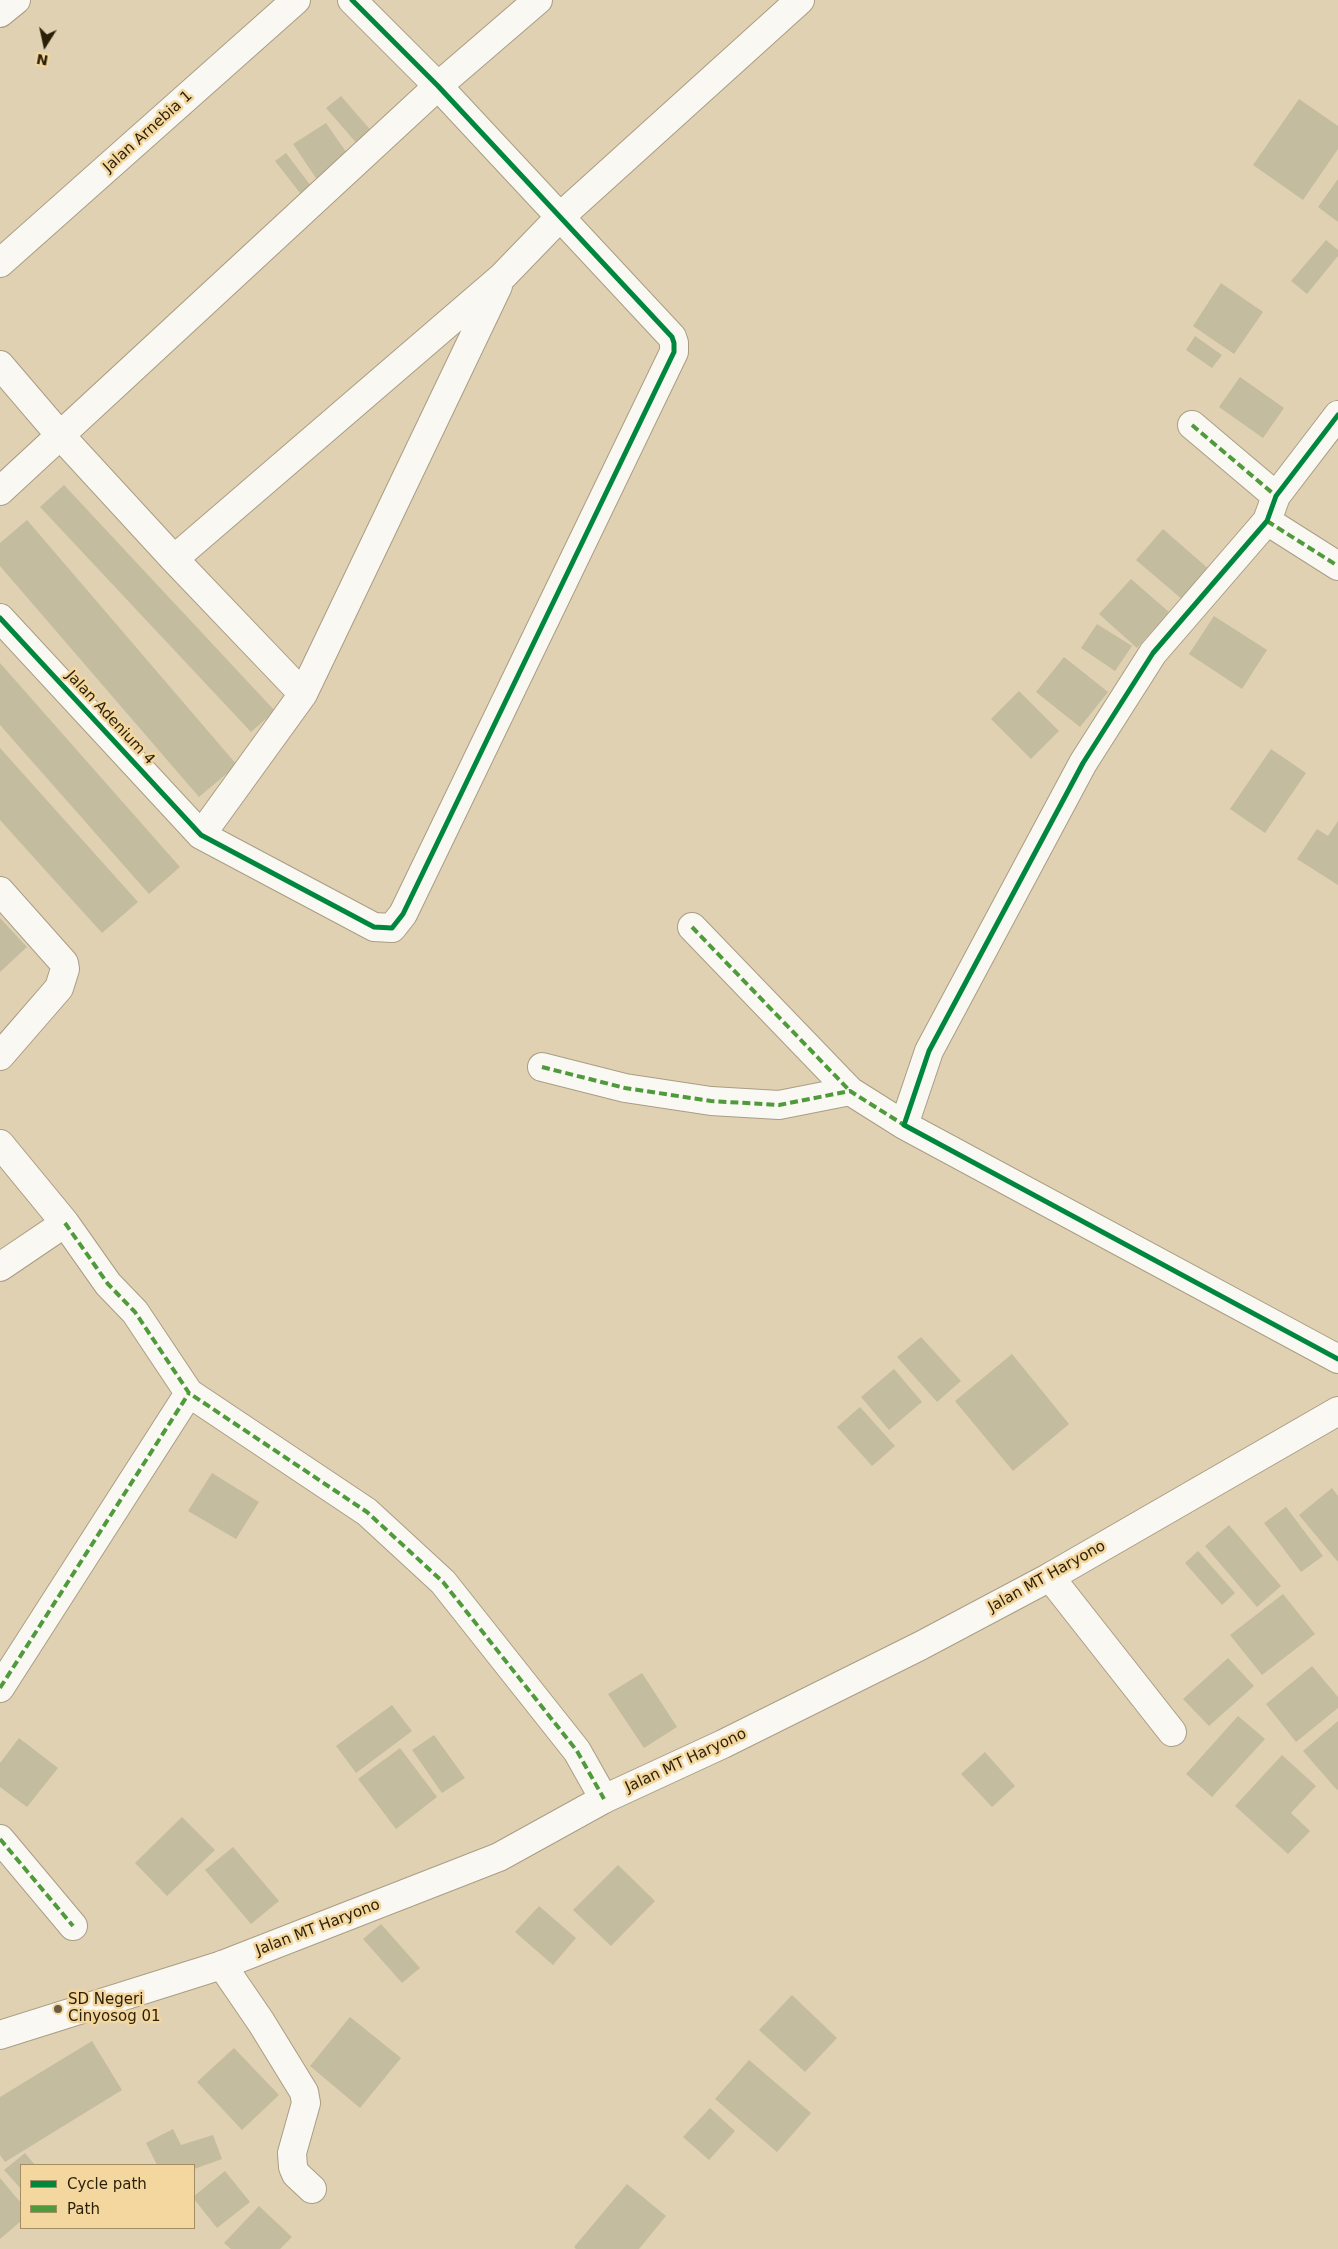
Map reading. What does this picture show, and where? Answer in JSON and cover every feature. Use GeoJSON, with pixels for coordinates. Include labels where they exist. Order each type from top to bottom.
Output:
{"type":"FeatureCollection","features":[{"type":"Feature","properties":{"kind":"street"},"geometry":{"type":"LineString","coordinates":[[0,14],[16,0]]}},
{"type":"Feature","properties":{"kind":"street","name":"Jalan Arnebia 1"},"geometry":{"type":"LineString","coordinates":[[0,263],[296,0]]}},
{"type":"Feature","properties":{"kind":"street"},"geometry":{"type":"LineString","coordinates":[[352,0],[438,86],[560,217]]}},
{"type":"Feature","properties":{"kind":"street"},"geometry":{"type":"LineString","coordinates":[[0,490],[438,86],[538,0]]}},
{"type":"Feature","properties":{"kind":"street"},"geometry":{"type":"LineString","coordinates":[[174,559],[503,276],[560,217],[800,0]]}},
{"type":"Feature","properties":{"kind":"street","name":"Jalan Adenium 4"},"geometry":{"type":"LineString","coordinates":[[0,618],[201,835],[374,927],[392,928],[403,914],[674,352],[672,337],[560,217]]}},
{"type":"Feature","properties":{"kind":"street"},"geometry":{"type":"LineString","coordinates":[[201,835],[303,694],[503,276]]}},
{"type":"Feature","properties":{"kind":"street"},"geometry":{"type":"LineString","coordinates":[[0,365],[59,434],[174,559],[303,694]]}},
{"type":"Feature","properties":{"kind":"street"},"geometry":{"type":"LineString","coordinates":[[904,1125],[929,1051],[1083,763],[1153,653],[1271,509],[1338,415]]}},
{"type":"Feature","properties":{"kind":"street"},"geometry":{"type":"LineString","coordinates":[[1192,425],[1271,509],[1338,566]]}},
{"type":"Feature","properties":{"kind":"street"},"geometry":{"type":"LineString","coordinates":[[0,891],[64,963],[65,969],[59,988],[0,1056]]}},
{"type":"Feature","properties":{"kind":"street"},"geometry":{"type":"LineString","coordinates":[[692,927],[850,1091],[904,1125],[1338,1359]]}},
{"type":"Feature","properties":{"kind":"street"},"geometry":{"type":"LineString","coordinates":[[542,1067],[625,1088],[711,1101],[779,1105],[850,1091]]}},
{"type":"Feature","properties":{"kind":"street"},"geometry":{"type":"LineString","coordinates":[[0,1144],[72,1233],[108,1284],[135,1312],[189,1393],[367,1512],[443,1582],[577,1751],[604,1798]]}},
{"type":"Feature","properties":{"kind":"street"},"geometry":{"type":"LineString","coordinates":[[0,1267],[72,1233]]}},
{"type":"Feature","properties":{"kind":"street"},"geometry":{"type":"LineString","coordinates":[[0,1688],[189,1393]]}},
{"type":"Feature","properties":{"kind":"street","name":"Jalan MT Haryono"},"geometry":{"type":"LineString","coordinates":[[0,2035],[222,1965],[499,1858],[604,1798],[732,1740],[920,1646],[1050,1577],[1338,1411]]}},
{"type":"Feature","properties":{"kind":"street"},"geometry":{"type":"LineString","coordinates":[[1050,1577],[1172,1732]]}},
{"type":"Feature","properties":{"kind":"street"},"geometry":{"type":"LineString","coordinates":[[1,1842],[73,1926]]}},
{"type":"Feature","properties":{"kind":"street"},"geometry":{"type":"LineString","coordinates":[[222,1965],[261,2022],[304,2092],[306,2104],[292,2153],[293,2166],[296,2174],[312,2189]]}},
{"type":"Feature","properties":{"kind":"building"},"geometry":{"type":"Polygon","coordinates":[[[341,96],[374,134],[359,146],[326,108],[341,96]]]}},
{"type":"Feature","properties":{"kind":"building"},"geometry":{"type":"Polygon","coordinates":[[[1299,99],[1338,126],[1338,149],[1303,200],[1253,165],[1299,99]]]}},
{"type":"Feature","properties":{"kind":"building"},"geometry":{"type":"Polygon","coordinates":[[[326,123],[353,162],[320,184],[293,144],[326,123]]]}},
{"type":"Feature","properties":{"kind":"building"},"geometry":{"type":"Polygon","coordinates":[[[286,153],[314,190],[304,198],[275,161],[286,153]]]}},
{"type":"Feature","properties":{"kind":"building"},"geometry":{"type":"Polygon","coordinates":[[[1338,179],[1338,222],[1318,207],[1338,179]]]}},
{"type":"Feature","properties":{"kind":"building"},"geometry":{"type":"Polygon","coordinates":[[[1326,240],[1338,250],[1338,256],[1307,294],[1291,281],[1326,240]]]}},
{"type":"Feature","properties":{"kind":"building"},"geometry":{"type":"Polygon","coordinates":[[[1221,283],[1263,312],[1234,354],[1193,326],[1221,283]]]}},
{"type":"Feature","properties":{"kind":"building"},"geometry":{"type":"Polygon","coordinates":[[[1195,336],[1222,355],[1212,368],[1186,350],[1195,336]]]}},
{"type":"Feature","properties":{"kind":"building"},"geometry":{"type":"Polygon","coordinates":[[[1240,377],[1284,408],[1263,438],[1219,407],[1240,377]]]}},
{"type":"Feature","properties":{"kind":"building"},"geometry":{"type":"Polygon","coordinates":[[[64,485],[275,711],[251,732],[40,507],[64,485]]]}},
{"type":"Feature","properties":{"kind":"building"},"geometry":{"type":"Polygon","coordinates":[[[27,520],[237,765],[199,797],[0,566],[0,543],[27,520]]]}},
{"type":"Feature","properties":{"kind":"building"},"geometry":{"type":"Polygon","coordinates":[[[1163,529],[1211,571],[1184,601],[1136,560],[1163,529]]]}},
{"type":"Feature","properties":{"kind":"building"},"geometry":{"type":"Polygon","coordinates":[[[1131,579],[1169,612],[1137,648],[1099,614],[1131,579]]]}},
{"type":"Feature","properties":{"kind":"building"},"geometry":{"type":"Polygon","coordinates":[[[1214,616],[1267,650],[1242,689],[1189,654],[1214,616]]]}},
{"type":"Feature","properties":{"kind":"building"},"geometry":{"type":"Polygon","coordinates":[[[1097,624],[1132,646],[1115,671],[1081,648],[1097,624]]]}},
{"type":"Feature","properties":{"kind":"building"},"geometry":{"type":"Polygon","coordinates":[[[1064,657],[1108,692],[1080,727],[1036,692],[1064,657]]]}},
{"type":"Feature","properties":{"kind":"building"},"geometry":{"type":"Polygon","coordinates":[[[0,663],[180,867],[149,894],[0,725],[0,663]]]}},
{"type":"Feature","properties":{"kind":"building"},"geometry":{"type":"Polygon","coordinates":[[[1019,691],[1059,731],[1031,759],[991,719],[1019,691]]]}},
{"type":"Feature","properties":{"kind":"building"},"geometry":{"type":"Polygon","coordinates":[[[0,748],[138,902],[102,933],[0,820],[0,748]]]}},
{"type":"Feature","properties":{"kind":"building"},"geometry":{"type":"Polygon","coordinates":[[[1271,749],[1306,773],[1265,833],[1230,809],[1271,749]]]}},
{"type":"Feature","properties":{"kind":"building"},"geometry":{"type":"Polygon","coordinates":[[[1338,821],[1338,885],[1297,859],[1317,829],[1328,836],[1338,821]]]}},
{"type":"Feature","properties":{"kind":"building"},"geometry":{"type":"Polygon","coordinates":[[[0,918],[27,947],[0,972],[0,918]]]}},
{"type":"Feature","properties":{"kind":"building"},"geometry":{"type":"Polygon","coordinates":[[[921,1337],[961,1381],[937,1402],[897,1357],[921,1337]]]}},
{"type":"Feature","properties":{"kind":"building"},"geometry":{"type":"Polygon","coordinates":[[[1012,1354],[1069,1424],[1013,1471],[955,1401],[1012,1354]]]}},
{"type":"Feature","properties":{"kind":"building"},"geometry":{"type":"Polygon","coordinates":[[[894,1369],[922,1402],[889,1430],[861,1397],[894,1369]]]}},
{"type":"Feature","properties":{"kind":"building"},"geometry":{"type":"Polygon","coordinates":[[[860,1407],[895,1446],[872,1466],[837,1427],[860,1407]]]}},
{"type":"Feature","properties":{"kind":"building"},"geometry":{"type":"Polygon","coordinates":[[[212,1473],[259,1502],[236,1539],[188,1511],[212,1473]]]}},
{"type":"Feature","properties":{"kind":"building"},"geometry":{"type":"Polygon","coordinates":[[[1332,1488],[1338,1496],[1338,1562],[1299,1515],[1332,1488]]]}},
{"type":"Feature","properties":{"kind":"building"},"geometry":{"type":"Polygon","coordinates":[[[1286,1507],[1323,1556],[1301,1572],[1264,1523],[1286,1507]]]}},
{"type":"Feature","properties":{"kind":"building"},"geometry":{"type":"Polygon","coordinates":[[[1229,1525],[1281,1586],[1257,1607],[1205,1546],[1229,1525]]]}},
{"type":"Feature","properties":{"kind":"building"},"geometry":{"type":"Polygon","coordinates":[[[1198,1551],[1235,1593],[1222,1605],[1185,1563],[1198,1551]]]}},
{"type":"Feature","properties":{"kind":"building"},"geometry":{"type":"Polygon","coordinates":[[[1283,1594],[1315,1634],[1262,1675],[1230,1635],[1283,1594]]]}},
{"type":"Feature","properties":{"kind":"building"},"geometry":{"type":"Polygon","coordinates":[[[1228,1658],[1254,1686],[1209,1726],[1183,1699],[1228,1658]]]}},
{"type":"Feature","properties":{"kind":"building"},"geometry":{"type":"Polygon","coordinates":[[[1312,1666],[1338,1697],[1338,1708],[1296,1742],[1266,1704],[1312,1666]]]}},
{"type":"Feature","properties":{"kind":"building"},"geometry":{"type":"Polygon","coordinates":[[[642,1673],[677,1727],[644,1748],[608,1694],[642,1673]]]}},
{"type":"Feature","properties":{"kind":"building"},"geometry":{"type":"Polygon","coordinates":[[[392,1705],[412,1731],[356,1773],[336,1746],[392,1705]]]}},
{"type":"Feature","properties":{"kind":"building"},"geometry":{"type":"Polygon","coordinates":[[[1238,1716],[1265,1739],[1212,1797],[1186,1774],[1238,1716]]]}},
{"type":"Feature","properties":{"kind":"building"},"geometry":{"type":"Polygon","coordinates":[[[1338,1721],[1338,1789],[1337,1790],[1303,1751],[1338,1721]]]}},
{"type":"Feature","properties":{"kind":"building"},"geometry":{"type":"Polygon","coordinates":[[[434,1735],[465,1778],[442,1793],[412,1750],[434,1735]]]}},
{"type":"Feature","properties":{"kind":"building"},"geometry":{"type":"Polygon","coordinates":[[[19,1738],[58,1768],[27,1807],[0,1787],[0,1763],[19,1738]]]}},
{"type":"Feature","properties":{"kind":"building"},"geometry":{"type":"Polygon","coordinates":[[[400,1748],[437,1797],[396,1829],[358,1779],[400,1748]]]}},
{"type":"Feature","properties":{"kind":"building"},"geometry":{"type":"Polygon","coordinates":[[[985,1752],[1015,1786],[992,1807],[961,1774],[985,1752]]]}},
{"type":"Feature","properties":{"kind":"building"},"geometry":{"type":"Polygon","coordinates":[[[1282,1755],[1316,1786],[1291,1813],[1310,1831],[1288,1854],[1235,1806],[1282,1755]]]}},
{"type":"Feature","properties":{"kind":"building"},"geometry":{"type":"Polygon","coordinates":[[[182,1817],[215,1850],[167,1896],[135,1863],[182,1817]]]}},
{"type":"Feature","properties":{"kind":"building"},"geometry":{"type":"Polygon","coordinates":[[[233,1847],[279,1901],[251,1924],[205,1870],[233,1847]]]}},
{"type":"Feature","properties":{"kind":"building"},"geometry":{"type":"Polygon","coordinates":[[[618,1865],[655,1901],[611,1946],[573,1910],[618,1865]]]}},
{"type":"Feature","properties":{"kind":"building"},"geometry":{"type":"Polygon","coordinates":[[[539,1906],[576,1938],[553,1965],[515,1932],[539,1906]]]}},
{"type":"Feature","properties":{"kind":"building"},"geometry":{"type":"Polygon","coordinates":[[[381,1924],[420,1968],[402,1983],[363,1939],[381,1924]]]}},
{"type":"Feature","properties":{"kind":"building"},"geometry":{"type":"Polygon","coordinates":[[[792,1995],[837,2038],[805,2072],[759,2030],[792,1995]]]}},
{"type":"Feature","properties":{"kind":"building"},"geometry":{"type":"Polygon","coordinates":[[[350,2017],[401,2058],[360,2108],[310,2066],[350,2017]]]}},
{"type":"Feature","properties":{"kind":"building"},"geometry":{"type":"Polygon","coordinates":[[[92,2041],[122,2090],[5,2162],[0,2155],[0,2097],[92,2041]]]}},
{"type":"Feature","properties":{"kind":"building"},"geometry":{"type":"Polygon","coordinates":[[[234,2048],[279,2095],[242,2130],[197,2082],[234,2048]]]}},
{"type":"Feature","properties":{"kind":"building"},"geometry":{"type":"Polygon","coordinates":[[[749,2060],[811,2113],[777,2152],[715,2099],[749,2060]]]}},
{"type":"Feature","properties":{"kind":"building"},"geometry":{"type":"Polygon","coordinates":[[[710,2108],[735,2131],[709,2160],[683,2137],[710,2108]]]}},
{"type":"Feature","properties":{"kind":"building"},"geometry":{"type":"Polygon","coordinates":[[[173,2129],[181,2145],[213,2135],[222,2159],[195,2169],[195,2164],[156,2164],[146,2143],[173,2129]]]}},
{"type":"Feature","properties":{"kind":"building"},"geometry":{"type":"Polygon","coordinates":[[[25,2153],[34,2164],[20,2164],[20,2188],[4,2170],[25,2153]]]}},
{"type":"Feature","properties":{"kind":"building"},"geometry":{"type":"Polygon","coordinates":[[[225,2171],[250,2202],[217,2228],[195,2200],[195,2195],[225,2171]]]}},
{"type":"Feature","properties":{"kind":"building"},"geometry":{"type":"Polygon","coordinates":[[[0,2178],[20,2202],[20,2222],[0,2239],[0,2178]]]}},
{"type":"Feature","properties":{"kind":"building"},"geometry":{"type":"Polygon","coordinates":[[[627,2184],[666,2216],[639,2249],[576,2249],[574,2247],[627,2184]]]}},
{"type":"Feature","properties":{"kind":"building"},"geometry":{"type":"Polygon","coordinates":[[[259,2206],[292,2237],[280,2249],[231,2249],[224,2243],[259,2206]]]}},
{"type":"Feature","properties":{"kind":"marked path"},"geometry":{"type":"LineString","coordinates":[[1192,425],[1276,496]]}},
{"type":"Feature","properties":{"kind":"marked path"},"geometry":{"type":"LineString","coordinates":[[1267,521],[1338,566]]}},
{"type":"Feature","properties":{"kind":"marked path"},"geometry":{"type":"LineString","coordinates":[[692,927],[850,1091]]}},
{"type":"Feature","properties":{"kind":"marked path"},"geometry":{"type":"LineString","coordinates":[[542,1067],[625,1088],[711,1101],[779,1105],[850,1091],[904,1125]]}},
{"type":"Feature","properties":{"kind":"marked path"},"geometry":{"type":"LineString","coordinates":[[65,1223],[108,1284],[135,1312],[189,1393],[367,1512],[443,1582],[577,1751],[604,1799]]}},
{"type":"Feature","properties":{"kind":"marked path"},"geometry":{"type":"LineString","coordinates":[[0,1688],[189,1393]]}},
{"type":"Feature","properties":{"kind":"marked path"},"geometry":{"type":"LineString","coordinates":[[0,1839],[73,1926]]}},
{"type":"Feature","properties":{"kind":"cycle path"},"geometry":{"type":"LineString","coordinates":[[0,618],[201,835],[374,927],[392,928],[403,914],[674,352],[674,343],[672,337],[438,86],[352,0]]}},
{"type":"Feature","properties":{"kind":"cycle path"},"geometry":{"type":"LineString","coordinates":[[1338,415],[1276,496],[1267,521],[1153,653],[1083,763],[929,1051],[904,1125],[1338,1359]]}},
{"type":"Feature","properties":{"kind":"place","name":"SD Negeri Cinyosog 01"},"geometry":{"type":"Point","coordinates":[58,2009]}}]}
